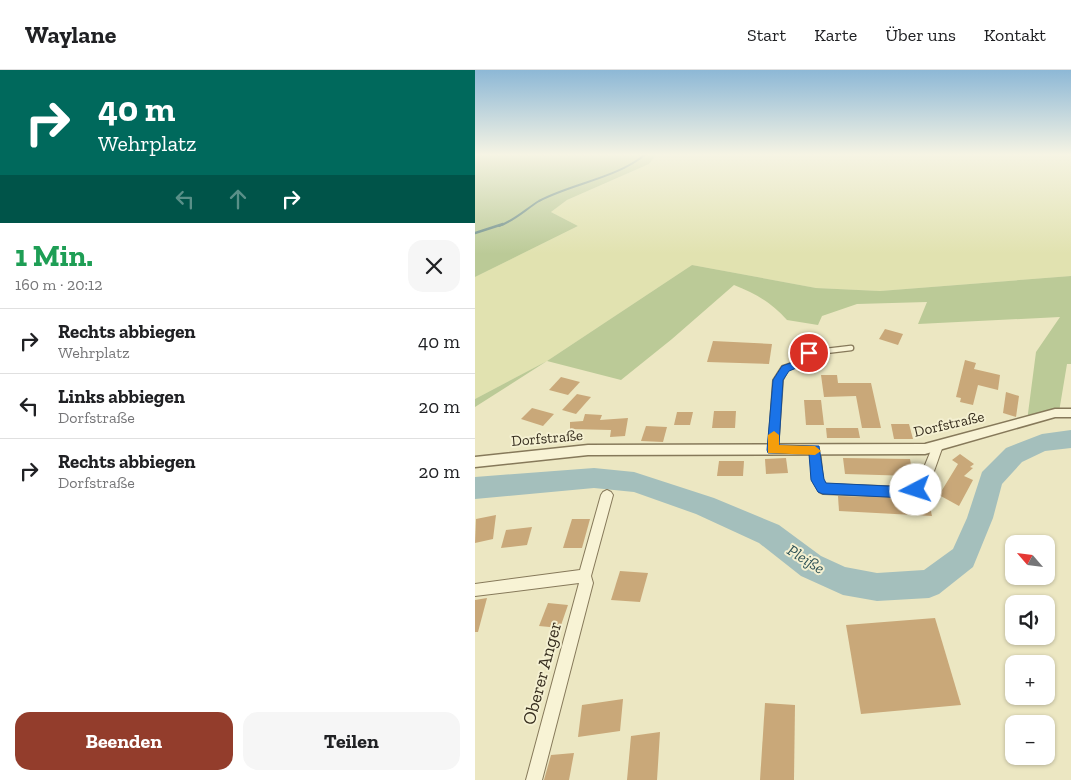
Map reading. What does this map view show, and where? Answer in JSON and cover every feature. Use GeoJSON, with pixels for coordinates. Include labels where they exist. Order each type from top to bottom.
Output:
{"type":"FeatureCollection","features":[{"type":"Feature","properties":{"kind":"street"},"geometry":{"type":"LineString","coordinates":[[773,450],[778,380],[785,368],[800,363],[809,353]]}},
{"type":"Feature","properties":{"kind":"street","name":"Dorfstraße"},"geometry":{"type":"LineString","coordinates":[[475,462],[588,450],[905,450],[939,446],[1055,413],[1071,413]]}},
{"type":"Feature","properties":{"kind":"street"},"geometry":{"type":"LineString","coordinates":[[815,449],[817,480],[823,488],[908,492],[916,490],[921,485],[939,446]]}},
{"type":"Feature","properties":{"kind":"street","name":"Oberer Anger"},"geometry":{"type":"LineString","coordinates":[[534,780],[587,583],[585,576],[607,495]]}},
{"type":"Feature","properties":{"kind":"street"},"geometry":{"type":"LineString","coordinates":[[475,590],[585,576]]}},
{"type":"Feature","properties":{"kind":"lane"},"geometry":{"type":"LineString","coordinates":[[800,340],[809,353],[851,348]]}},
{"type":"Feature","properties":{"kind":"green space"},"geometry":{"type":"Polygon","coordinates":[[[475,187],[596,187],[567,200],[551,212],[578,226],[475,277],[475,187]]]}},
{"type":"Feature","properties":{"kind":"green space"},"geometry":{"type":"Polygon","coordinates":[[[596,187],[1071,187],[1071,276],[880,291],[816,288],[692,265],[547,361],[475,399],[475,277],[578,226],[551,212],[567,200],[596,187]]]}},
{"type":"Feature","properties":{"kind":"green space"},"geometry":{"type":"Polygon","coordinates":[[[692,265],[816,288],[880,291],[1071,276],[1071,364],[1067,364],[1059,412],[1027,421],[1036,352],[1060,317],[918,324],[927,302],[857,304],[822,316],[818,325],[787,320],[763,299],[734,285],[621,380],[547,361],[692,265]]]}},
{"type":"Feature","properties":{"kind":"green space"},"geometry":{"type":"Polygon","coordinates":[[[547,361],[475,407],[475,399],[547,361]]]}},
{"type":"Feature","properties":{"kind":"building"},"geometry":{"type":"Polygon","coordinates":[[[885,329],[903,334],[898,345],[879,339],[885,329]]]}},
{"type":"Feature","properties":{"kind":"building"},"geometry":{"type":"Polygon","coordinates":[[[713,341],[772,344],[769,364],[707,362],[713,341]]]}},
{"type":"Feature","properties":{"kind":"building"},"geometry":{"type":"Polygon","coordinates":[[[965,360],[976,363],[974,369],[1000,375],[998,390],[978,385],[973,405],[960,402],[961,398],[956,397],[965,360]]]}},
{"type":"Feature","properties":{"kind":"building"},"geometry":{"type":"Polygon","coordinates":[[[821,375],[837,375],[838,383],[871,383],[881,428],[862,428],[856,396],[824,397],[821,375]]]}},
{"type":"Feature","properties":{"kind":"building"},"geometry":{"type":"Polygon","coordinates":[[[561,377],[580,382],[568,395],[549,390],[561,377]]]}},
{"type":"Feature","properties":{"kind":"building"},"geometry":{"type":"Polygon","coordinates":[[[1006,392],[1019,396],[1016,417],[1003,413],[1006,392]]]}},
{"type":"Feature","properties":{"kind":"building"},"geometry":{"type":"Polygon","coordinates":[[[577,394],[591,397],[576,414],[562,410],[577,394]]]}},
{"type":"Feature","properties":{"kind":"building"},"geometry":{"type":"Polygon","coordinates":[[[804,400],[821,400],[824,425],[806,425],[804,400]]]}},
{"type":"Feature","properties":{"kind":"building"},"geometry":{"type":"Polygon","coordinates":[[[532,408],[554,414],[543,426],[521,419],[532,408]]]}},
{"type":"Feature","properties":{"kind":"building"},"geometry":{"type":"Polygon","coordinates":[[[714,411],[736,411],[735,428],[712,428],[714,411]]]}},
{"type":"Feature","properties":{"kind":"building"},"geometry":{"type":"Polygon","coordinates":[[[677,412],[693,412],[690,425],[674,425],[677,412]]]}},
{"type":"Feature","properties":{"kind":"building"},"geometry":{"type":"Polygon","coordinates":[[[585,414],[602,415],[600,420],[628,418],[625,436],[610,437],[611,430],[570,429],[570,422],[583,421],[585,414]]]}},
{"type":"Feature","properties":{"kind":"building"},"geometry":{"type":"Polygon","coordinates":[[[891,424],[909,424],[913,439],[894,439],[891,424]]]}},
{"type":"Feature","properties":{"kind":"building"},"geometry":{"type":"Polygon","coordinates":[[[646,426],[667,427],[663,442],[641,441],[646,426]]]}},
{"type":"Feature","properties":{"kind":"building"},"geometry":{"type":"Polygon","coordinates":[[[826,428],[858,428],[860,438],[827,438],[826,428]]]}},
{"type":"Feature","properties":{"kind":"building"},"geometry":{"type":"Polygon","coordinates":[[[960,454],[974,464],[970,467],[973,468],[964,476],[973,480],[959,506],[939,495],[958,464],[952,460],[960,454]]]}},
{"type":"Feature","properties":{"kind":"building"},"geometry":{"type":"Polygon","coordinates":[[[786,458],[788,473],[766,474],[765,459],[786,458]]]}},
{"type":"Feature","properties":{"kind":"building"},"geometry":{"type":"Polygon","coordinates":[[[843,458],[910,459],[913,476],[845,474],[843,458]]]}},
{"type":"Feature","properties":{"kind":"building"},"geometry":{"type":"Polygon","coordinates":[[[719,461],[744,461],[743,476],[717,476],[719,461]]]}},
{"type":"Feature","properties":{"kind":"building"},"geometry":{"type":"Polygon","coordinates":[[[838,496],[928,498],[932,516],[839,511],[838,496]]]}},
{"type":"Feature","properties":{"kind":"building"},"geometry":{"type":"Polygon","coordinates":[[[496,515],[493,539],[475,543],[476,519],[496,515]]]}},
{"type":"Feature","properties":{"kind":"building"},"geometry":{"type":"Polygon","coordinates":[[[572,519],[590,519],[582,548],[563,548],[572,519]]]}},
{"type":"Feature","properties":{"kind":"building"},"geometry":{"type":"Polygon","coordinates":[[[532,527],[527,545],[501,548],[506,530],[532,527]]]}},
{"type":"Feature","properties":{"kind":"building"},"geometry":{"type":"Polygon","coordinates":[[[620,571],[648,573],[640,602],[611,600],[620,571]]]}},
{"type":"Feature","properties":{"kind":"building"},"geometry":{"type":"Polygon","coordinates":[[[487,598],[478,632],[475,632],[475,600],[487,598]]]}},
{"type":"Feature","properties":{"kind":"building"},"geometry":{"type":"Polygon","coordinates":[[[548,603],[568,605],[560,628],[539,626],[548,603]]]}},
{"type":"Feature","properties":{"kind":"building"},"geometry":{"type":"Polygon","coordinates":[[[935,618],[961,705],[861,714],[846,625],[935,618]]]}},
{"type":"Feature","properties":{"kind":"building"},"geometry":{"type":"Polygon","coordinates":[[[623,699],[620,731],[578,737],[582,705],[623,699]]]}},
{"type":"Feature","properties":{"kind":"building"},"geometry":{"type":"Polygon","coordinates":[[[765,703],[795,705],[794,780],[760,780],[765,703]]]}},
{"type":"Feature","properties":{"kind":"building"},"geometry":{"type":"Polygon","coordinates":[[[660,732],[657,780],[627,780],[631,736],[660,732]]]}},
{"type":"Feature","properties":{"kind":"building"},"geometry":{"type":"Polygon","coordinates":[[[574,753],[569,780],[544,780],[551,755],[574,753]]]}},
{"type":"Feature","properties":{"kind":"waterway"},"geometry":{"type":"LineString","coordinates":[[499,226],[515,218],[539,201],[574,187]]}},
{"type":"Feature","properties":{"kind":"waterway"},"geometry":{"type":"LineString","coordinates":[[475,233],[503,224]]}},
{"type":"Feature","properties":{"kind":"waterway","name":"Pleiße"},"geometry":{"type":"LineString","coordinates":[[475,488],[594,478],[634,482],[705,506],[769,534],[811,566],[843,581],[877,587],[929,584],[963,558],[980,518],[991,479],[1014,455],[1042,443],[1071,439]]}},
{"type":"Feature","properties":{"kind":"slow traffic"},"geometry":{"type":"LineString","coordinates":[[774,435],[773,450],[815,449],[815,451]]}},
{"type":"Feature","properties":{"kind":"route"},"geometry":{"type":"LineString","coordinates":[[809,353],[800,363],[785,368],[778,380],[773,450],[815,449],[817,480],[823,488],[833,490],[908,492],[916,490]]}}]}
